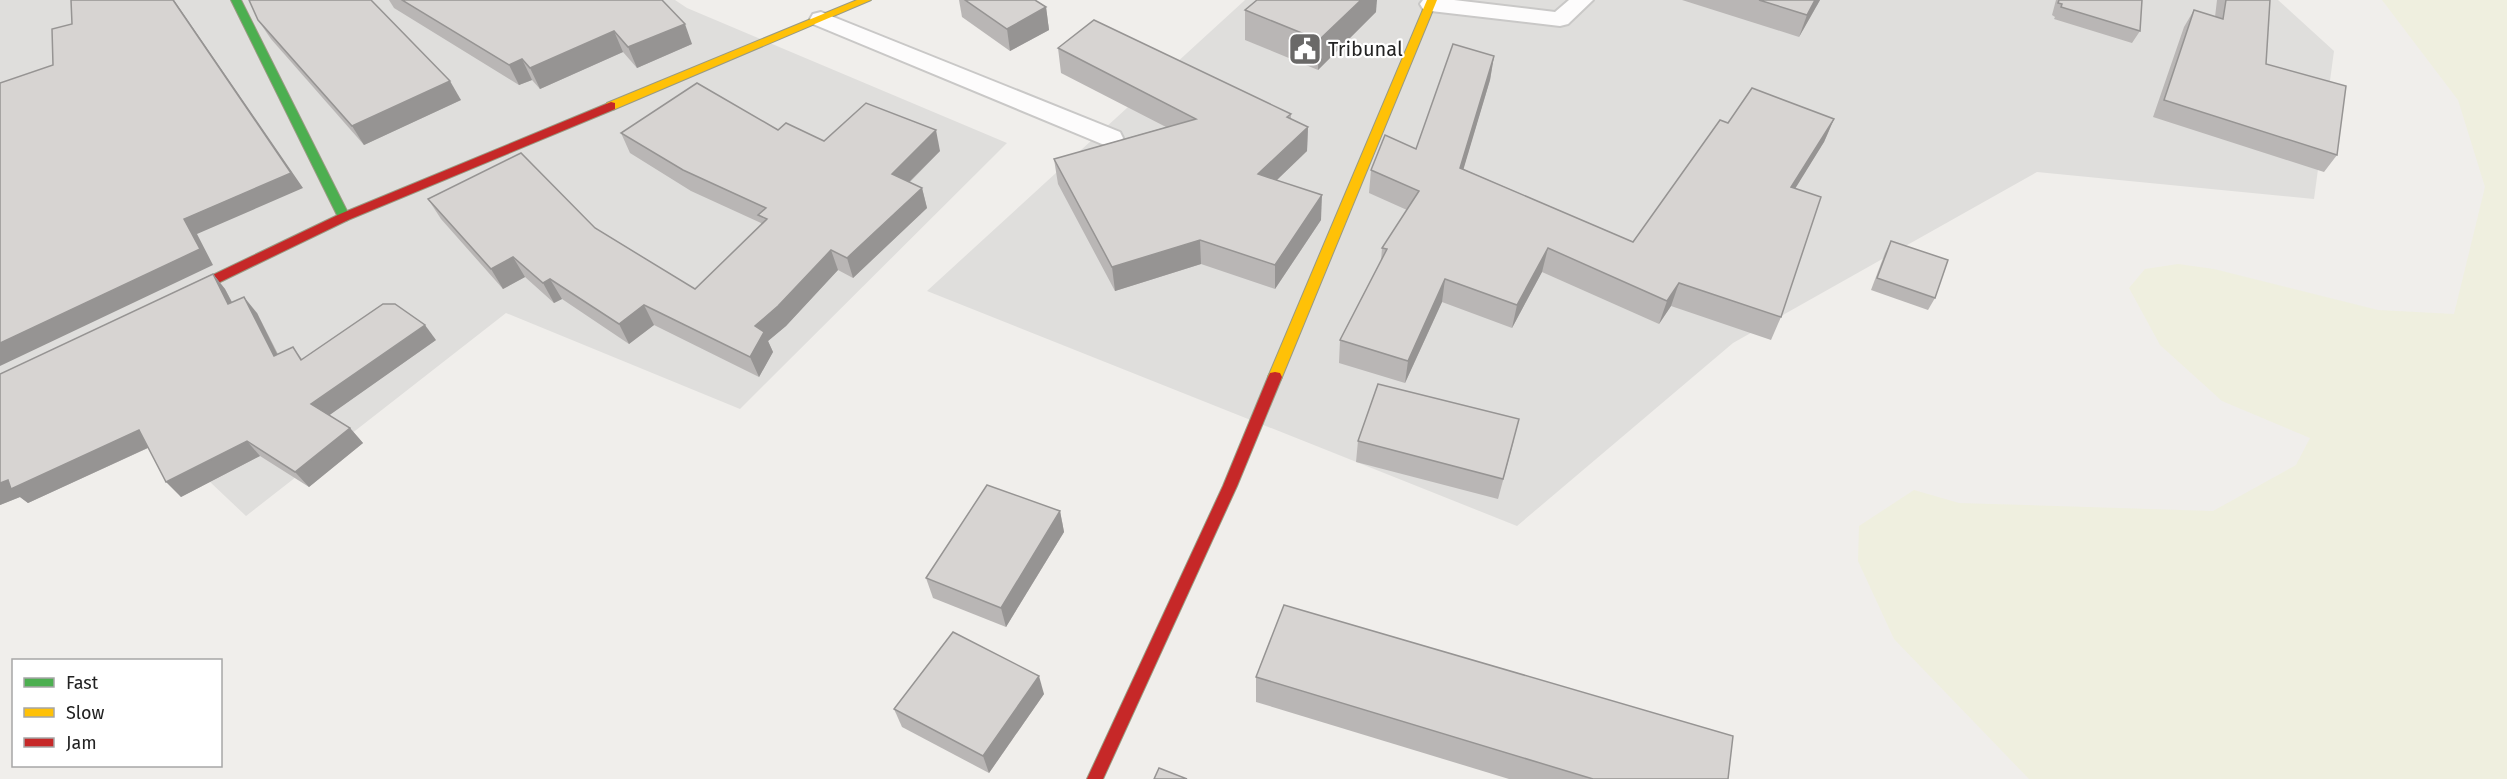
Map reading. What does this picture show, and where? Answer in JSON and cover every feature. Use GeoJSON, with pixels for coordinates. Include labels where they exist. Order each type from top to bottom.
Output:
{"type":"FeatureCollection","features":[{"type":"Feature","properties":{"kind":"street"},"geometry":{"type":"LineString","coordinates":[[236,0],[344,217]]}},
{"type":"Feature","properties":{"kind":"street"},"geometry":{"type":"LineString","coordinates":[[161,305],[344,217],[866,0]]}},
{"type":"Feature","properties":{"kind":"street"},"geometry":{"type":"LineString","coordinates":[[1095,779],[1230,486],[1432,2]]}},
{"type":"Feature","properties":{"kind":"lane"},"geometry":{"type":"LineString","coordinates":[[1432,2],[1560,19],[1582,0]]}},
{"type":"Feature","properties":{"kind":"lane"},"geometry":{"type":"LineString","coordinates":[[820,19],[1111,138]]}},
{"type":"Feature","properties":{"kind":"shaded area"},"geometry":{"type":"Polygon","coordinates":[[[0,0],[675,0],[687,8],[1007,143],[740,409],[506,313],[246,516],[97,375],[0,426],[0,0]]]}},
{"type":"Feature","properties":{"kind":"shaded area"},"geometry":{"type":"Polygon","coordinates":[[[1245,0],[2278,0],[2334,51],[2314,199],[2037,172],[1733,343],[1517,526],[927,291],[1245,0]]]}},
{"type":"Feature","properties":{"kind":"green space"},"geometry":{"type":"Polygon","coordinates":[[[2382,0],[2507,0],[2507,779],[2029,779],[1894,639],[1858,561],[1859,526],[1914,490],[1959,503],[2213,511],[2296,465],[2310,438],[2222,401],[2160,345],[2129,288],[2145,269],[2178,264],[2214,269],[2378,310],[2454,314],[2485,187],[2458,100],[2382,0]]]}},
{"type":"Feature","properties":{"kind":"building"},"geometry":{"type":"Polygon","coordinates":[[[71,0],[173,0],[291,173],[184,219],[200,249],[0,343],[0,83],[53,65],[52,29],[72,24],[71,0]]]}},
{"type":"Feature","properties":{"kind":"building"},"geometry":{"type":"Polygon","coordinates":[[[249,0],[371,0],[450,81],[352,126],[258,20],[249,0]]]}},
{"type":"Feature","properties":{"kind":"building"},"geometry":{"type":"Polygon","coordinates":[[[402,0],[662,0],[685,24],[628,47],[614,31],[530,68],[522,59],[509,65],[402,0]]]}},
{"type":"Feature","properties":{"kind":"building"},"geometry":{"type":"Polygon","coordinates":[[[965,0],[1035,0],[1046,7],[1007,29],[965,0]]]}},
{"type":"Feature","properties":{"kind":"building"},"geometry":{"type":"Polygon","coordinates":[[[1257,0],[1361,0],[1319,40],[1245,10],[1257,0]]]}},
{"type":"Feature","properties":{"kind":"building"},"geometry":{"type":"Polygon","coordinates":[[[1759,0],[1815,0],[1807,15],[1759,0]]]}},
{"type":"Feature","properties":{"kind":"building"},"geometry":{"type":"Polygon","coordinates":[[[2059,0],[2142,0],[2140,31],[2061,7],[2059,0]]]}},
{"type":"Feature","properties":{"kind":"building"},"geometry":{"type":"Polygon","coordinates":[[[2226,0],[2270,0],[2266,64],[2346,86],[2337,155],[2164,100],[2194,10],[2223,19],[2226,0]]]}},
{"type":"Feature","properties":{"kind":"building"},"geometry":{"type":"Polygon","coordinates":[[[1094,20],[1291,114],[1287,117],[1308,127],[1258,174],[1322,195],[1275,265],[1200,240],[1112,267],[1054,159],[1196,119],[1058,48],[1094,20]]]}},
{"type":"Feature","properties":{"kind":"building"},"geometry":{"type":"Polygon","coordinates":[[[1453,44],[1494,56],[1460,168],[1633,242],[1720,120],[1728,123],[1752,88],[1834,119],[1791,187],[1821,197],[1781,317],[1679,283],[1667,301],[1548,248],[1517,305],[1445,279],[1408,361],[1340,340],[1387,249],[1382,248],[1419,191],[1371,170],[1385,135],[1416,149],[1453,44]]]}},
{"type":"Feature","properties":{"kind":"building"},"geometry":{"type":"Polygon","coordinates":[[[697,83],[778,130],[786,123],[824,141],[866,103],[936,130],[892,174],[922,188],[847,258],[831,250],[778,306],[755,326],[764,332],[750,357],[644,305],[619,324],[550,279],[543,283],[513,257],[491,269],[428,199],[521,153],[595,228],[695,289],[767,219],[758,215],[766,208],[683,170],[621,133],[697,83]]]}},
{"type":"Feature","properties":{"kind":"building"},"geometry":{"type":"Polygon","coordinates":[[[1891,241],[1948,260],[1935,298],[1877,278],[1891,241]]]}},
{"type":"Feature","properties":{"kind":"building"},"geometry":{"type":"Polygon","coordinates":[[[213,274],[228,304],[244,297],[274,356],[293,347],[301,360],[383,304],[395,304],[425,325],[311,404],[350,428],[295,472],[247,441],[166,482],[139,430],[11,489],[8,480],[0,483],[0,374],[213,274]]]}},
{"type":"Feature","properties":{"kind":"building"},"geometry":{"type":"Polygon","coordinates":[[[1378,384],[1519,419],[1503,479],[1358,441],[1378,384]]]}},
{"type":"Feature","properties":{"kind":"building"},"geometry":{"type":"Polygon","coordinates":[[[987,485],[1060,511],[1001,608],[926,578],[987,485]]]}},
{"type":"Feature","properties":{"kind":"building"},"geometry":{"type":"Polygon","coordinates":[[[1284,605],[1733,736],[1728,779],[1593,779],[1256,677],[1284,605]]]}},
{"type":"Feature","properties":{"kind":"building"},"geometry":{"type":"Polygon","coordinates":[[[953,632],[1039,676],[983,756],[894,709],[953,632]]]}},
{"type":"Feature","properties":{"kind":"building"},"geometry":{"type":"Polygon","coordinates":[[[1159,768],[1187,779],[1154,779],[1159,768]]]}},
{"type":"Feature","properties":{"kind":"traffic: fast"},"geometry":{"type":"LineString","coordinates":[[236,0],[344,217]]}},
{"type":"Feature","properties":{"kind":"traffic: slow"},"geometry":{"type":"LineString","coordinates":[[611,106],[866,0]]}},
{"type":"Feature","properties":{"kind":"traffic: slow"},"geometry":{"type":"LineString","coordinates":[[1275,377],[1432,0]]}},
{"type":"Feature","properties":{"kind":"traffic: jam"},"geometry":{"type":"LineString","coordinates":[[176,298],[344,217],[611,106]]}},
{"type":"Feature","properties":{"kind":"traffic: jam"},"geometry":{"type":"LineString","coordinates":[[1095,779],[1230,486],[1275,377]]}},
{"type":"Feature","properties":{"kind":"place","name":"Tribunal"},"geometry":{"type":"Point","coordinates":[1305,49]}}]}
